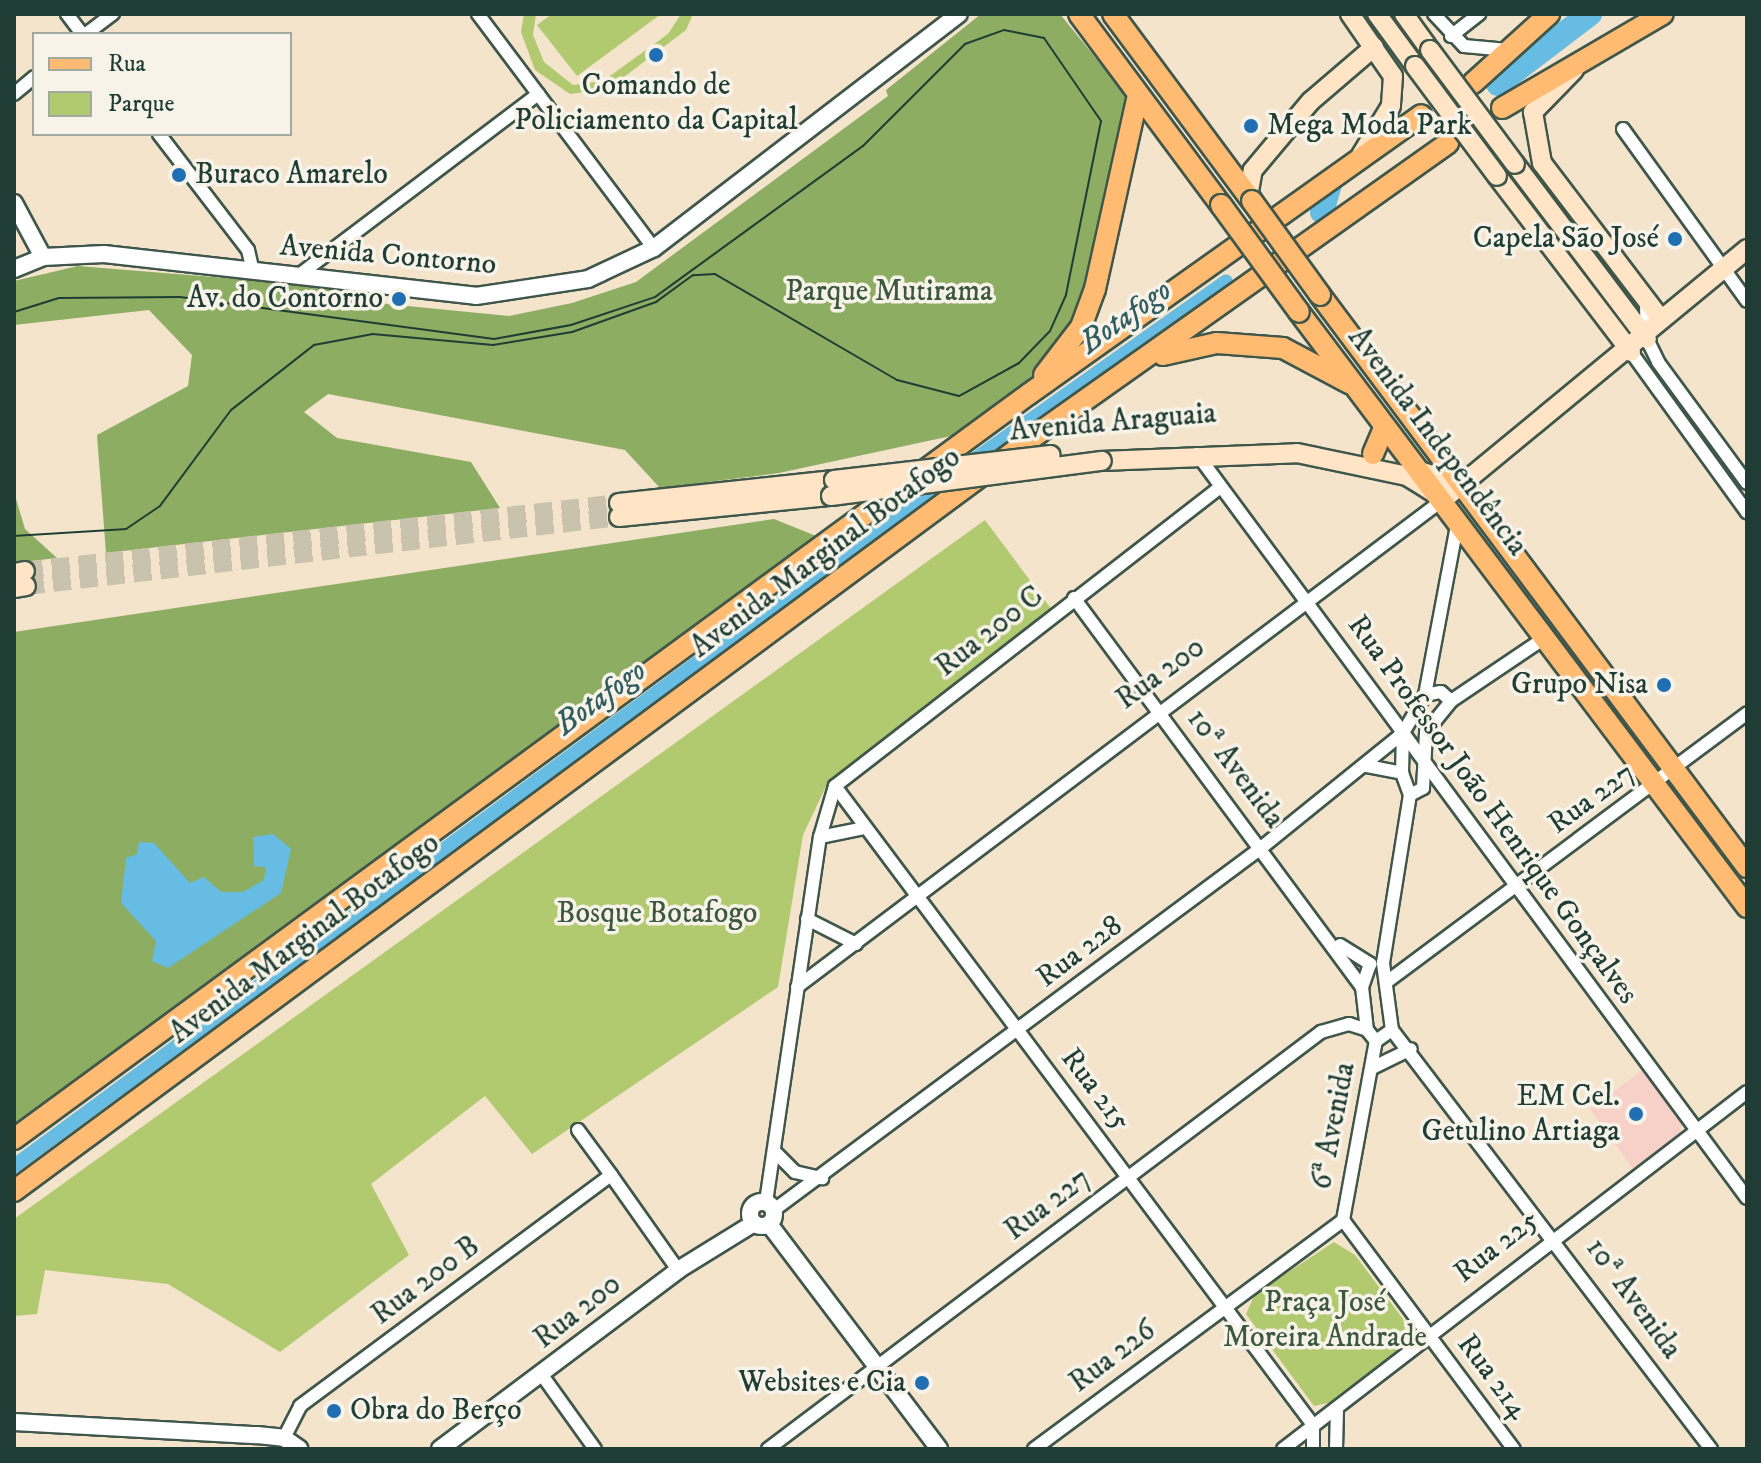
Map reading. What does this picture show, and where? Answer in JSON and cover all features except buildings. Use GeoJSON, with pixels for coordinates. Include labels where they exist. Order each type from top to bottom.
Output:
{"type":"FeatureCollection","features":[{"type":"Feature","properties":{"kind":"main road","name":"Avenida Independência"},"geometry":{"type":"LineString","coordinates":[[1079,14],[1747,907]]}},
{"type":"Feature","properties":{"kind":"main road","name":"Avenida Independência"},"geometry":{"type":"LineString","coordinates":[[1113,14],[1747,867]]}},
{"type":"Feature","properties":{"kind":"main road"},"geometry":{"type":"LineString","coordinates":[[1350,14],[1393,76],[1391,106],[1357,161]]}},
{"type":"Feature","properties":{"kind":"main road"},"geometry":{"type":"LineString","coordinates":[[1377,14],[1631,352]]}},
{"type":"Feature","properties":{"kind":"main road"},"geometry":{"type":"LineString","coordinates":[[1404,14],[1647,339]]}},
{"type":"Feature","properties":{"kind":"main road"},"geometry":{"type":"LineString","coordinates":[[1473,83],[1549,14]]}},
{"type":"Feature","properties":{"kind":"main road"},"geometry":{"type":"LineString","coordinates":[[1502,108],[1577,67],[1663,14]]}},
{"type":"Feature","properties":{"kind":"main road"},"geometry":{"type":"LineString","coordinates":[[1250,199],[1253,170],[1311,101],[1374,47]]}},
{"type":"Feature","properties":{"kind":"main road"},"geometry":{"type":"LineString","coordinates":[[1577,67],[1533,112],[1534,135],[1542,163],[1660,318]]}},
{"type":"Feature","properties":{"kind":"main road"},"geometry":{"type":"LineString","coordinates":[[1029,394],[1081,327],[1095,289],[1138,95]]}},
{"type":"Feature","properties":{"kind":"main road","name":"Avenida Marginal Botafogo"},"geometry":{"type":"LineString","coordinates":[[14,1139],[1029,394],[1421,115]]}},
{"type":"Feature","properties":{"kind":"main road","name":"Avenida Marginal Botafogo"},"geometry":{"type":"LineString","coordinates":[[14,1191],[1040,432],[1155,357],[1448,143]]}},
{"type":"Feature","properties":{"kind":"main road","name":"Rua 200"},"geometry":{"type":"LineString","coordinates":[[1444,499],[1647,339],[1660,318],[1747,249]]}},
{"type":"Feature","properties":{"kind":"main road"},"geometry":{"type":"LineString","coordinates":[[1155,357],[1217,343],[1283,348],[1356,387]]}},
{"type":"Feature","properties":{"kind":"main road"},"geometry":{"type":"LineString","coordinates":[[1373,454],[1385,426]]}},
{"type":"Feature","properties":{"kind":"main road","name":"Avenida Araguaia"},"geometry":{"type":"LineString","coordinates":[[619,510],[1239,441],[1373,454],[1464,486]]}},
{"type":"Feature","properties":{"kind":"main road","name":"Avenida Araguaia"},"geometry":{"type":"LineString","coordinates":[[1102,455],[1297,453],[1378,467],[1444,499]]}},
{"type":"Feature","properties":{"kind":"street"},"geometry":{"type":"LineString","coordinates":[[67,14],[82,32]]}},
{"type":"Feature","properties":{"kind":"street"},"geometry":{"type":"LineString","coordinates":[[87,32],[113,14]]}},
{"type":"Feature","properties":{"kind":"street"},"geometry":{"type":"LineString","coordinates":[[478,14],[654,248]]}},
{"type":"Feature","properties":{"kind":"street","name":"Avenida Contorno"},"geometry":{"type":"LineString","coordinates":[[14,269],[43,257],[104,254],[253,272],[303,272],[513,295],[588,279],[654,248],[959,14]]}},
{"type":"Feature","properties":{"kind":"street"},"geometry":{"type":"LineString","coordinates":[[1434,14],[1451,36],[1476,50],[1510,49]]}},
{"type":"Feature","properties":{"kind":"street"},"geometry":{"type":"LineString","coordinates":[[1451,36],[1479,14]]}},
{"type":"Feature","properties":{"kind":"street"},"geometry":{"type":"LineString","coordinates":[[14,94],[32,79]]}},
{"type":"Feature","properties":{"kind":"street"},"geometry":{"type":"LineString","coordinates":[[303,272],[538,94]]}},
{"type":"Feature","properties":{"kind":"street"},"geometry":{"type":"LineString","coordinates":[[1623,129],[1747,301]]}},
{"type":"Feature","properties":{"kind":"street"},"geometry":{"type":"LineString","coordinates":[[161,136],[248,250],[253,272]]}},
{"type":"Feature","properties":{"kind":"street"},"geometry":{"type":"LineString","coordinates":[[14,203],[43,257]]}},
{"type":"Feature","properties":{"kind":"street"},"geometry":{"type":"LineString","coordinates":[[1646,300],[1647,339],[1747,483]]}},
{"type":"Feature","properties":{"kind":"street"},"geometry":{"type":"LineString","coordinates":[[1631,352],[1747,512]]}},
{"type":"Feature","properties":{"kind":"street","name":"Rua Professor João Henrique Gonçalves"},"geometry":{"type":"LineString","coordinates":[[1196,452],[1513,888],[1747,1198]]}},
{"type":"Feature","properties":{"kind":"street","name":"Rua 200 C"},"geometry":{"type":"LineString","coordinates":[[835,786],[1220,487]]}},
{"type":"Feature","properties":{"kind":"street","name":"Rua 200"},"geometry":{"type":"LineString","coordinates":[[797,987],[856,944],[915,892],[1444,499]]}},
{"type":"Feature","properties":{"kind":"street","name":"6ª Avenida"},"geometry":{"type":"LineString","coordinates":[[1343,1220],[1372,1068],[1372,1035],[1362,987],[1376,964],[1410,795],[1402,773],[1403,733],[1425,695],[1459,518]]}},
{"type":"Feature","properties":{"kind":"street","name":"10ª Avenida"},"geometry":{"type":"LineString","coordinates":[[1074,598],[1326,933],[1362,987]]}},
{"type":"Feature","properties":{"kind":"street"},"geometry":{"type":"LineString","coordinates":[[1425,695],[1441,692],[1451,701],[1546,637]]}},
{"type":"Feature","properties":{"kind":"street","name":"6ª Avenida"},"geometry":{"type":"LineString","coordinates":[[1410,795],[1423,788],[1426,732],[1451,701]]}},
{"type":"Feature","properties":{"kind":"street","name":"Rua 227"},"geometry":{"type":"LineString","coordinates":[[1388,981],[1655,785],[1747,713]]}},
{"type":"Feature","properties":{"kind":"street","name":"Rua 228"},"geometry":{"type":"LineString","coordinates":[[766,1215],[822,1178],[1018,1032],[1367,766],[1403,733]]}},
{"type":"Feature","properties":{"kind":"street"},"geometry":{"type":"LineString","coordinates":[[1367,766],[1402,773]]}},
{"type":"Feature","properties":{"kind":"street"},"geometry":{"type":"LineString","coordinates":[[835,786],[820,837],[766,1215],[939,1449]]}},
{"type":"Feature","properties":{"kind":"street","name":"Rua 215"},"geometry":{"type":"LineString","coordinates":[[835,786],[1313,1425]]}},
{"type":"Feature","properties":{"kind":"street"},"geometry":{"type":"LineString","coordinates":[[820,837],[865,828]]}},
{"type":"Feature","properties":{"kind":"street"},"geometry":{"type":"LineString","coordinates":[[807,919],[856,944]]}},
{"type":"Feature","properties":{"kind":"street","name":"10ª Avenida"},"geometry":{"type":"LineString","coordinates":[[1326,933],[1376,964]]}},
{"type":"Feature","properties":{"kind":"street","name":"6ª Avenida"},"geometry":{"type":"LineString","coordinates":[[1372,1035],[1392,1030],[1388,981],[1376,964]]}},
{"type":"Feature","properties":{"kind":"street","name":"Rua 227"},"geometry":{"type":"LineString","coordinates":[[768,1449],[1321,1032],[1349,1024],[1372,1035]]}},
{"type":"Feature","properties":{"kind":"street","name":"10ª Avenida"},"geometry":{"type":"LineString","coordinates":[[1392,1030],[1411,1049],[1554,1235],[1711,1449]]}},
{"type":"Feature","properties":{"kind":"street"},"geometry":{"type":"LineString","coordinates":[[1372,1068],[1411,1049]]}},
{"type":"Feature","properties":{"kind":"street","name":"Rua 225"},"geometry":{"type":"LineString","coordinates":[[1283,1449],[1554,1235],[1747,1092]]}},
{"type":"Feature","properties":{"kind":"street"},"geometry":{"type":"LineString","coordinates":[[578,1130],[678,1270]]}},
{"type":"Feature","properties":{"kind":"street"},"geometry":{"type":"LineString","coordinates":[[774,1151],[795,1172],[822,1178]]}},
{"type":"Feature","properties":{"kind":"street","name":"Rua 200 B"},"geometry":{"type":"LineString","coordinates":[[284,1438],[300,1406],[611,1175]]}},
{"type":"Feature","properties":{"kind":"street","name":"Rua 200"},"geometry":{"type":"LineString","coordinates":[[440,1449],[678,1270],[766,1215]]}},
{"type":"Feature","properties":{"kind":"street","name":"Rua 226"},"geometry":{"type":"LineString","coordinates":[[1034,1449],[1343,1220]]}},
{"type":"Feature","properties":{"kind":"street","name":"Rua 214"},"geometry":{"type":"LineString","coordinates":[[1343,1220],[1514,1449]]}},
{"type":"Feature","properties":{"kind":"street"},"geometry":{"type":"LineString","coordinates":[[1235,1321],[1241,1294]]}},
{"type":"Feature","properties":{"kind":"street"},"geometry":{"type":"LineString","coordinates":[[1412,1348],[1416,1321]]}},
{"type":"Feature","properties":{"kind":"street"},"geometry":{"type":"LineString","coordinates":[[542,1375],[595,1449]]}},
{"type":"Feature","properties":{"kind":"street"},"geometry":{"type":"LineString","coordinates":[[1336,1449],[1337,1408]]}},
{"type":"Feature","properties":{"kind":"street"},"geometry":{"type":"LineString","coordinates":[[14,1422],[284,1438],[300,1449]]}},
{"type":"Feature","properties":{"kind":"street"},"geometry":{"type":"LineString","coordinates":[[1313,1425],[1313,1449]]}},
{"type":"Feature","properties":{"kind":"shaded area","name":"EM Cel. Getulino Artiaga"},"geometry":{"type":"Polygon","coordinates":[[[1644,1069],[1683,1119],[1680,1133],[1633,1169],[1590,1109],[1644,1069]]]}},
{"type":"Feature","properties":{"kind":"green space"},"geometry":{"type":"Polygon","coordinates":[[[524,14],[536,14],[533,35],[544,62],[573,85],[603,81],[668,34],[681,14],[693,14],[686,30],[608,89],[570,94],[535,70],[521,32],[524,14]]]}},
{"type":"Feature","properties":{"kind":"green space"},"geometry":{"type":"Polygon","coordinates":[[[552,14],[661,14],[577,76],[537,25],[552,14]]]}},
{"type":"Feature","properties":{"kind":"green space","name":"Parque Mutirama"},"geometry":{"type":"Polygon","coordinates":[[[981,14],[1060,14],[1133,104],[1081,327],[1029,394],[951,436],[779,473],[660,488],[625,450],[328,394],[304,412],[337,438],[471,462],[500,508],[106,553],[97,435],[188,386],[192,355],[149,310],[14,325],[14,281],[78,266],[324,286],[387,304],[509,316],[572,303],[636,282],[888,96],[886,90],[981,14]]]}},
{"type":"Feature","properties":{"kind":"green space"},"geometry":{"type":"Polygon","coordinates":[[[14,492],[25,529],[57,558],[14,563],[14,492]]]}},
{"type":"Feature","properties":{"kind":"green space"},"geometry":{"type":"Polygon","coordinates":[[[774,519],[831,542],[530,773],[14,1132],[14,632],[774,519]]]}},
{"type":"Feature","properties":{"kind":"green space","name":"Bosque Botafogo"},"geometry":{"type":"Polygon","coordinates":[[[985,520],[1052,610],[828,782],[803,835],[778,987],[532,1154],[485,1096],[371,1184],[409,1255],[280,1352],[168,1284],[45,1270],[37,1314],[14,1316],[14,1219],[985,520]]]}},
{"type":"Feature","properties":{"kind":"green space","name":"Praça José Moreira Andrade"},"geometry":{"type":"Polygon","coordinates":[[[1334,1242],[1355,1255],[1403,1319],[1408,1342],[1333,1402],[1314,1406],[1246,1314],[1255,1294],[1334,1242]]]}},
{"type":"Feature","properties":{"kind":"water"},"geometry":{"type":"Polygon","coordinates":[[[273,834],[291,849],[281,893],[168,968],[152,961],[156,941],[121,903],[126,858],[137,854],[139,842],[154,843],[190,883],[204,877],[221,892],[243,892],[264,880],[266,867],[254,866],[253,837],[273,834]]]}},
{"type":"Feature","properties":{"kind":"waterway"},"geometry":{"type":"LineString","coordinates":[[1498,84],[1590,14]]}},
{"type":"Feature","properties":{"kind":"waterway"},"geometry":{"type":"LineString","coordinates":[[1322,212],[1331,180]]}},
{"type":"Feature","properties":{"kind":"waterway","name":"Botafogo"},"geometry":{"type":"LineString","coordinates":[[968,464],[1226,281]]}},
{"type":"Feature","properties":{"kind":"waterway","name":"Botafogo"},"geometry":{"type":"LineString","coordinates":[[14,1166],[941,483]]}},
{"type":"Feature","properties":{"kind":"tunnel"},"geometry":{"type":"LineString","coordinates":[[25,571],[619,503]]}},
{"type":"Feature","properties":{"kind":"tunnel"},"geometry":{"type":"LineString","coordinates":[[26,586],[619,517]]}},
{"type":"Feature","properties":{"kind":"tram line"},"geometry":{"type":"LineString","coordinates":[[14,312],[59,298],[180,297],[494,339],[571,325],[655,297],[863,146],[965,44],[1004,30],[1044,38],[1101,121],[1066,295],[1050,331],[1019,363],[959,396],[897,380],[715,274],[693,275],[656,302],[572,332],[493,345],[373,334],[314,345],[231,410],[160,506],[126,529],[14,536]]}},
{"type":"Feature","properties":{"kind":"place","name":"Comando de Policiamento da Capital"},"geometry":{"type":"Point","coordinates":[656,55]}},
{"type":"Feature","properties":{"kind":"place","name":"Mega Moda Park"},"geometry":{"type":"Point","coordinates":[1251,126]}},
{"type":"Feature","properties":{"kind":"place","name":"Buraco Amarelo"},"geometry":{"type":"Point","coordinates":[179,175]}},
{"type":"Feature","properties":{"kind":"place","name":"Capela São José"},"geometry":{"type":"Point","coordinates":[1675,239]}},
{"type":"Feature","properties":{"kind":"place","name":"Av. do Contorno"},"geometry":{"type":"Point","coordinates":[399,299]}},
{"type":"Feature","properties":{"kind":"place","name":"Grupo Nisa"},"geometry":{"type":"Point","coordinates":[1664,685]}},
{"type":"Feature","properties":{"kind":"place","name":"EM Cel. Getulino Artiaga"},"geometry":{"type":"Point","coordinates":[1636,1114]}},
{"type":"Feature","properties":{"kind":"place","name":"Websites e Cia"},"geometry":{"type":"Point","coordinates":[922,1383]}},
{"type":"Feature","properties":{"kind":"place","name":"Obra do Berço"},"geometry":{"type":"Point","coordinates":[334,1411]}}]}
